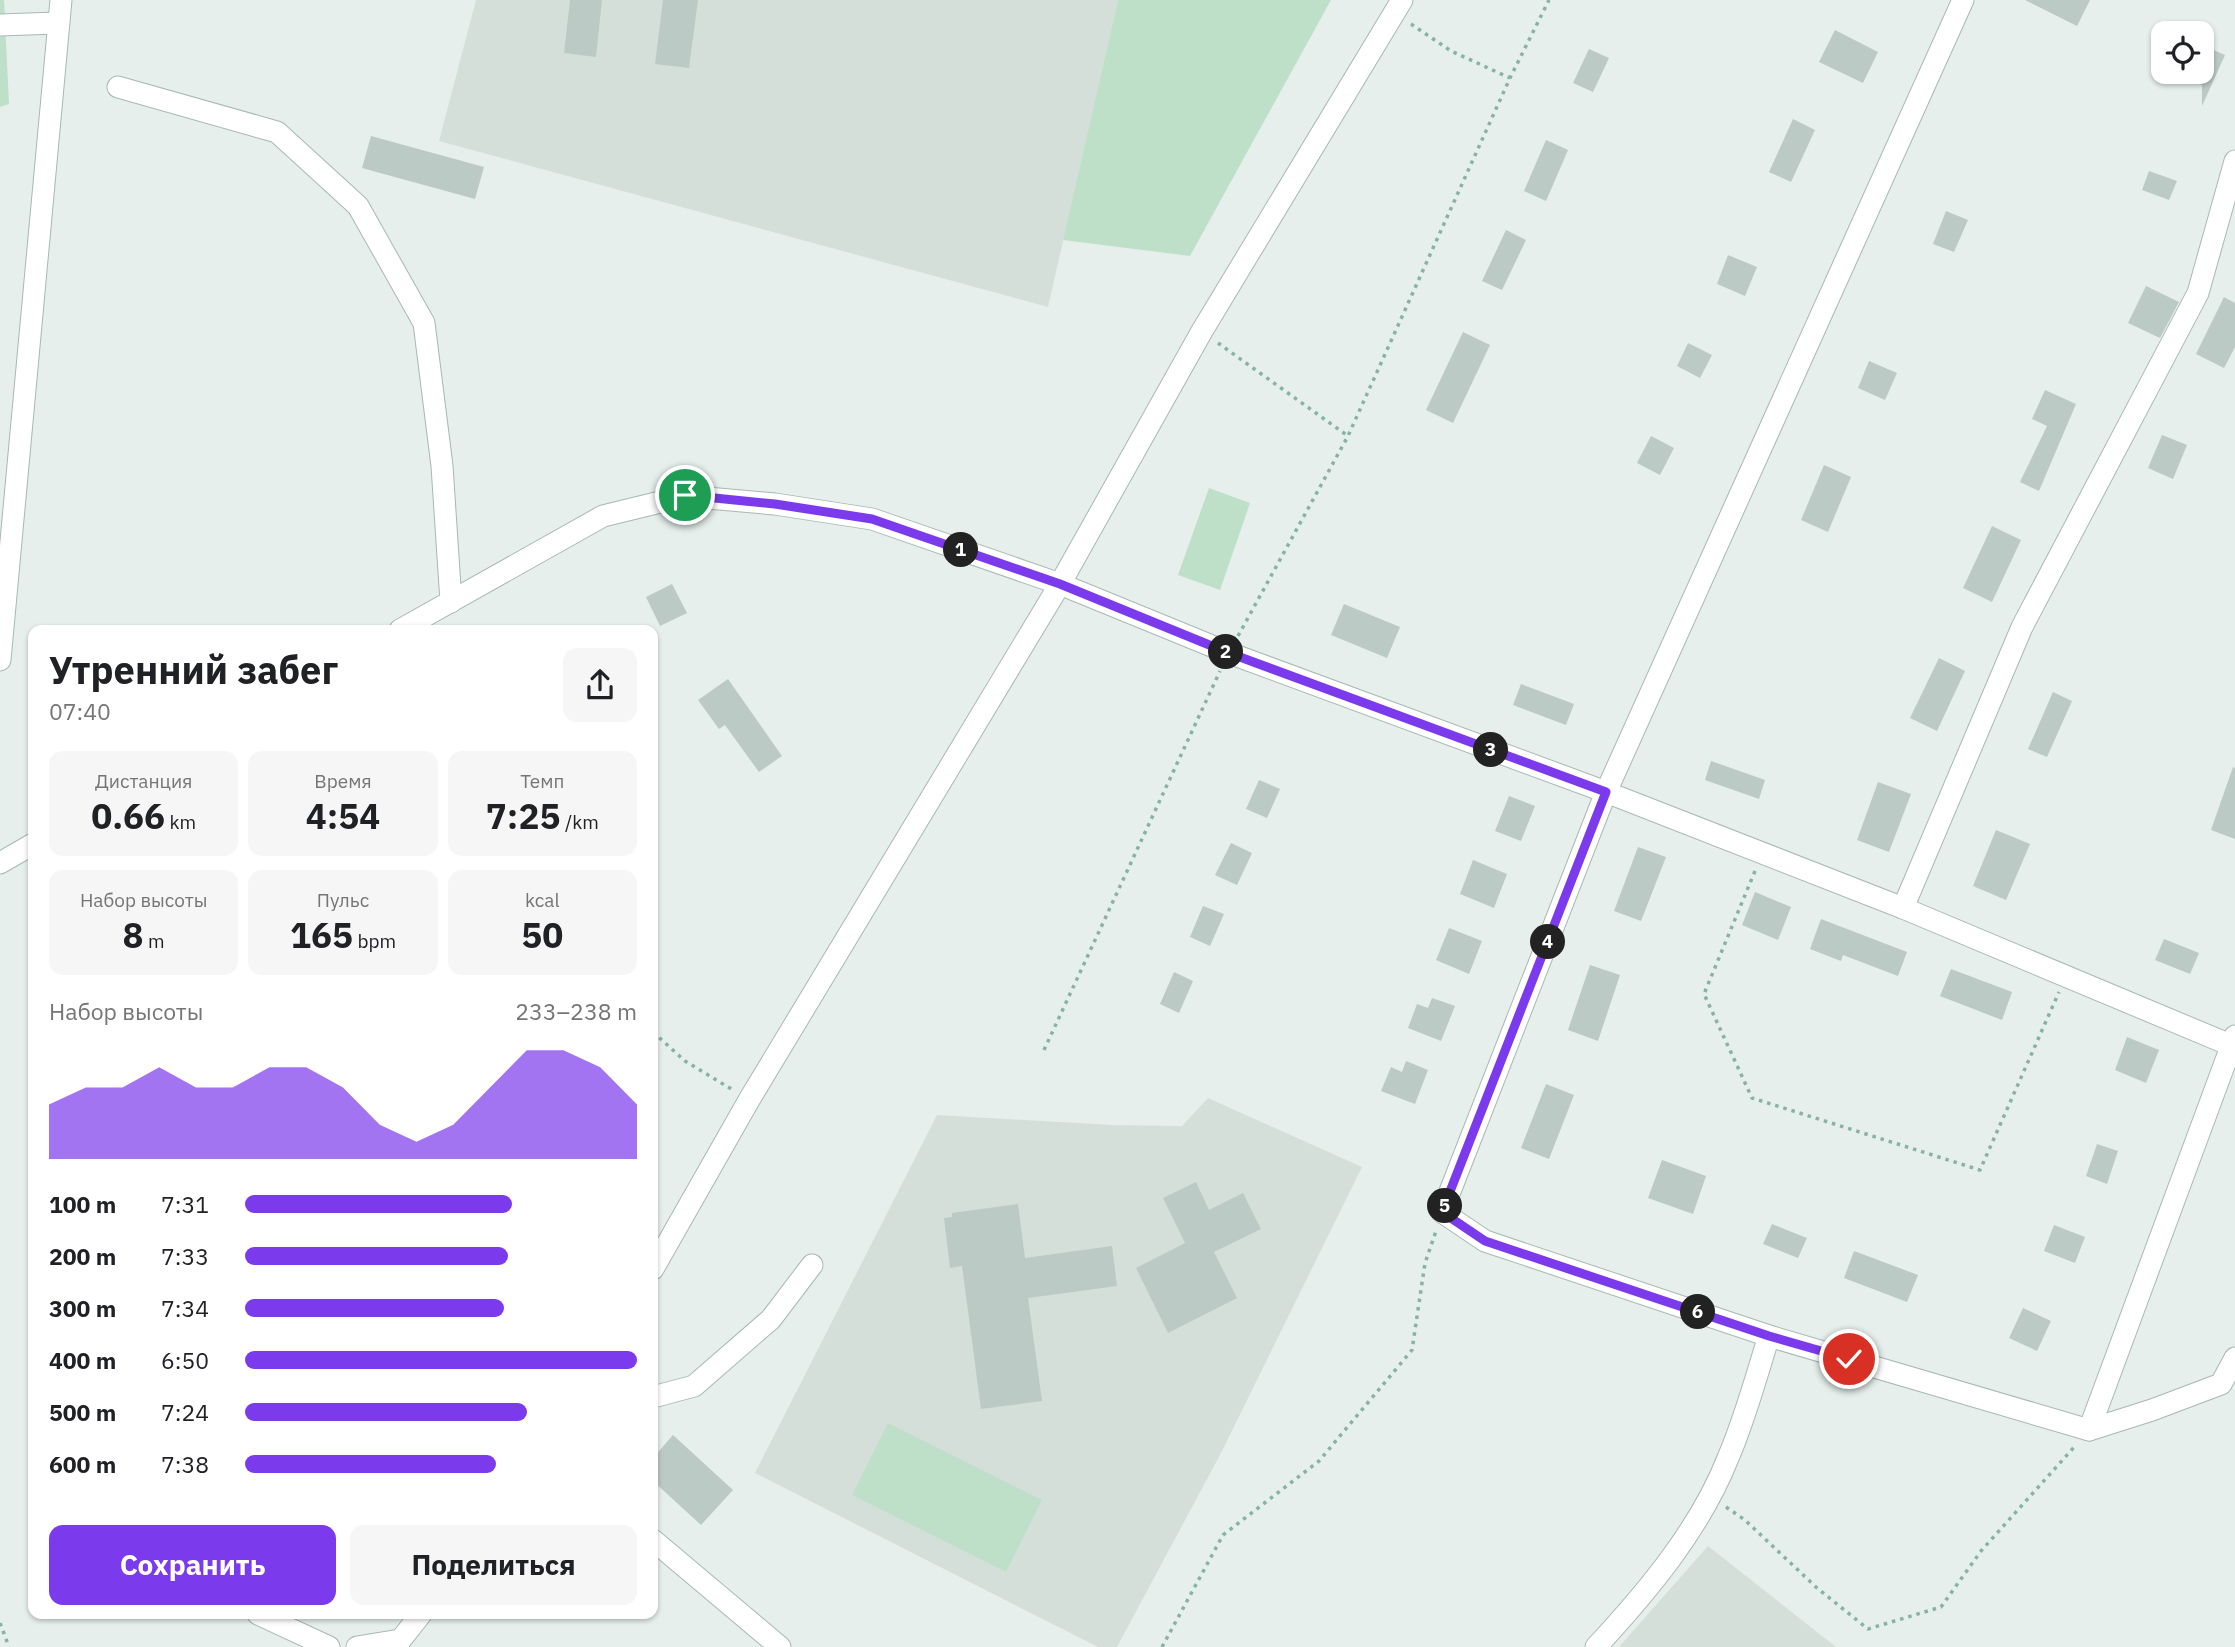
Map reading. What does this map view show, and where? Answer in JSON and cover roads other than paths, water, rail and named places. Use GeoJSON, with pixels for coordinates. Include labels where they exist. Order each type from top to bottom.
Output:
{"type":"FeatureCollection","features":[{"type":"Feature","properties":{"kind":"street"},"geometry":{"type":"LineString","coordinates":[[0,660],[61,0]]}},
{"type":"Feature","properties":{"kind":"street"},"geometry":{"type":"LineString","coordinates":[[1963,0],[1606,792],[1442,1212],[1485,1241],[1769,1336],[2089,1430],[2221,1384],[2235,1358]]}},
{"type":"Feature","properties":{"kind":"street"},"geometry":{"type":"LineString","coordinates":[[658,1260],[750,1100],[1060,584],[1202,331],[1399,7]]}},
{"type":"Feature","properties":{"kind":"street"},"geometry":{"type":"LineString","coordinates":[[0,25],[57,23]]}},
{"type":"Feature","properties":{"kind":"street"},"geometry":{"type":"LineString","coordinates":[[118,87],[277,132],[358,206],[424,323],[442,466],[451,602]]}},
{"type":"Feature","properties":{"kind":"street"},"geometry":{"type":"LineString","coordinates":[[1903,908],[2022,627],[2198,293],[2235,162]]}},
{"type":"Feature","properties":{"kind":"street"},"geometry":{"type":"LineString","coordinates":[[409,625],[603,516],[685,495],[775,504],[872,519],[1060,584],[1229,653],[1606,792],[1903,908],[2234,1043],[2089,1430]]}},
{"type":"Feature","properties":{"kind":"street"},"geometry":{"type":"LineString","coordinates":[[0,863],[28,847]]}},
{"type":"Feature","properties":{"kind":"street"},"geometry":{"type":"LineString","coordinates":[[658,1396],[694,1386],[771,1319],[812,1265]]}},
{"type":"Feature","properties":{"kind":"street"},"geometry":{"type":"LineString","coordinates":[[1596,1647],[1626,1614],[1687,1535],[1709,1496],[1741,1426],[1769,1336]]}},
{"type":"Feature","properties":{"kind":"street"},"geometry":{"type":"LineString","coordinates":[[658,1545],[759,1638],[780,1647]]}},
{"type":"Feature","properties":{"kind":"street"},"geometry":{"type":"LineString","coordinates":[[269,1619],[329,1647]]}},
{"type":"Feature","properties":{"kind":"street"},"geometry":{"type":"LineString","coordinates":[[357,1647],[398,1644],[417,1619]]}}]}
